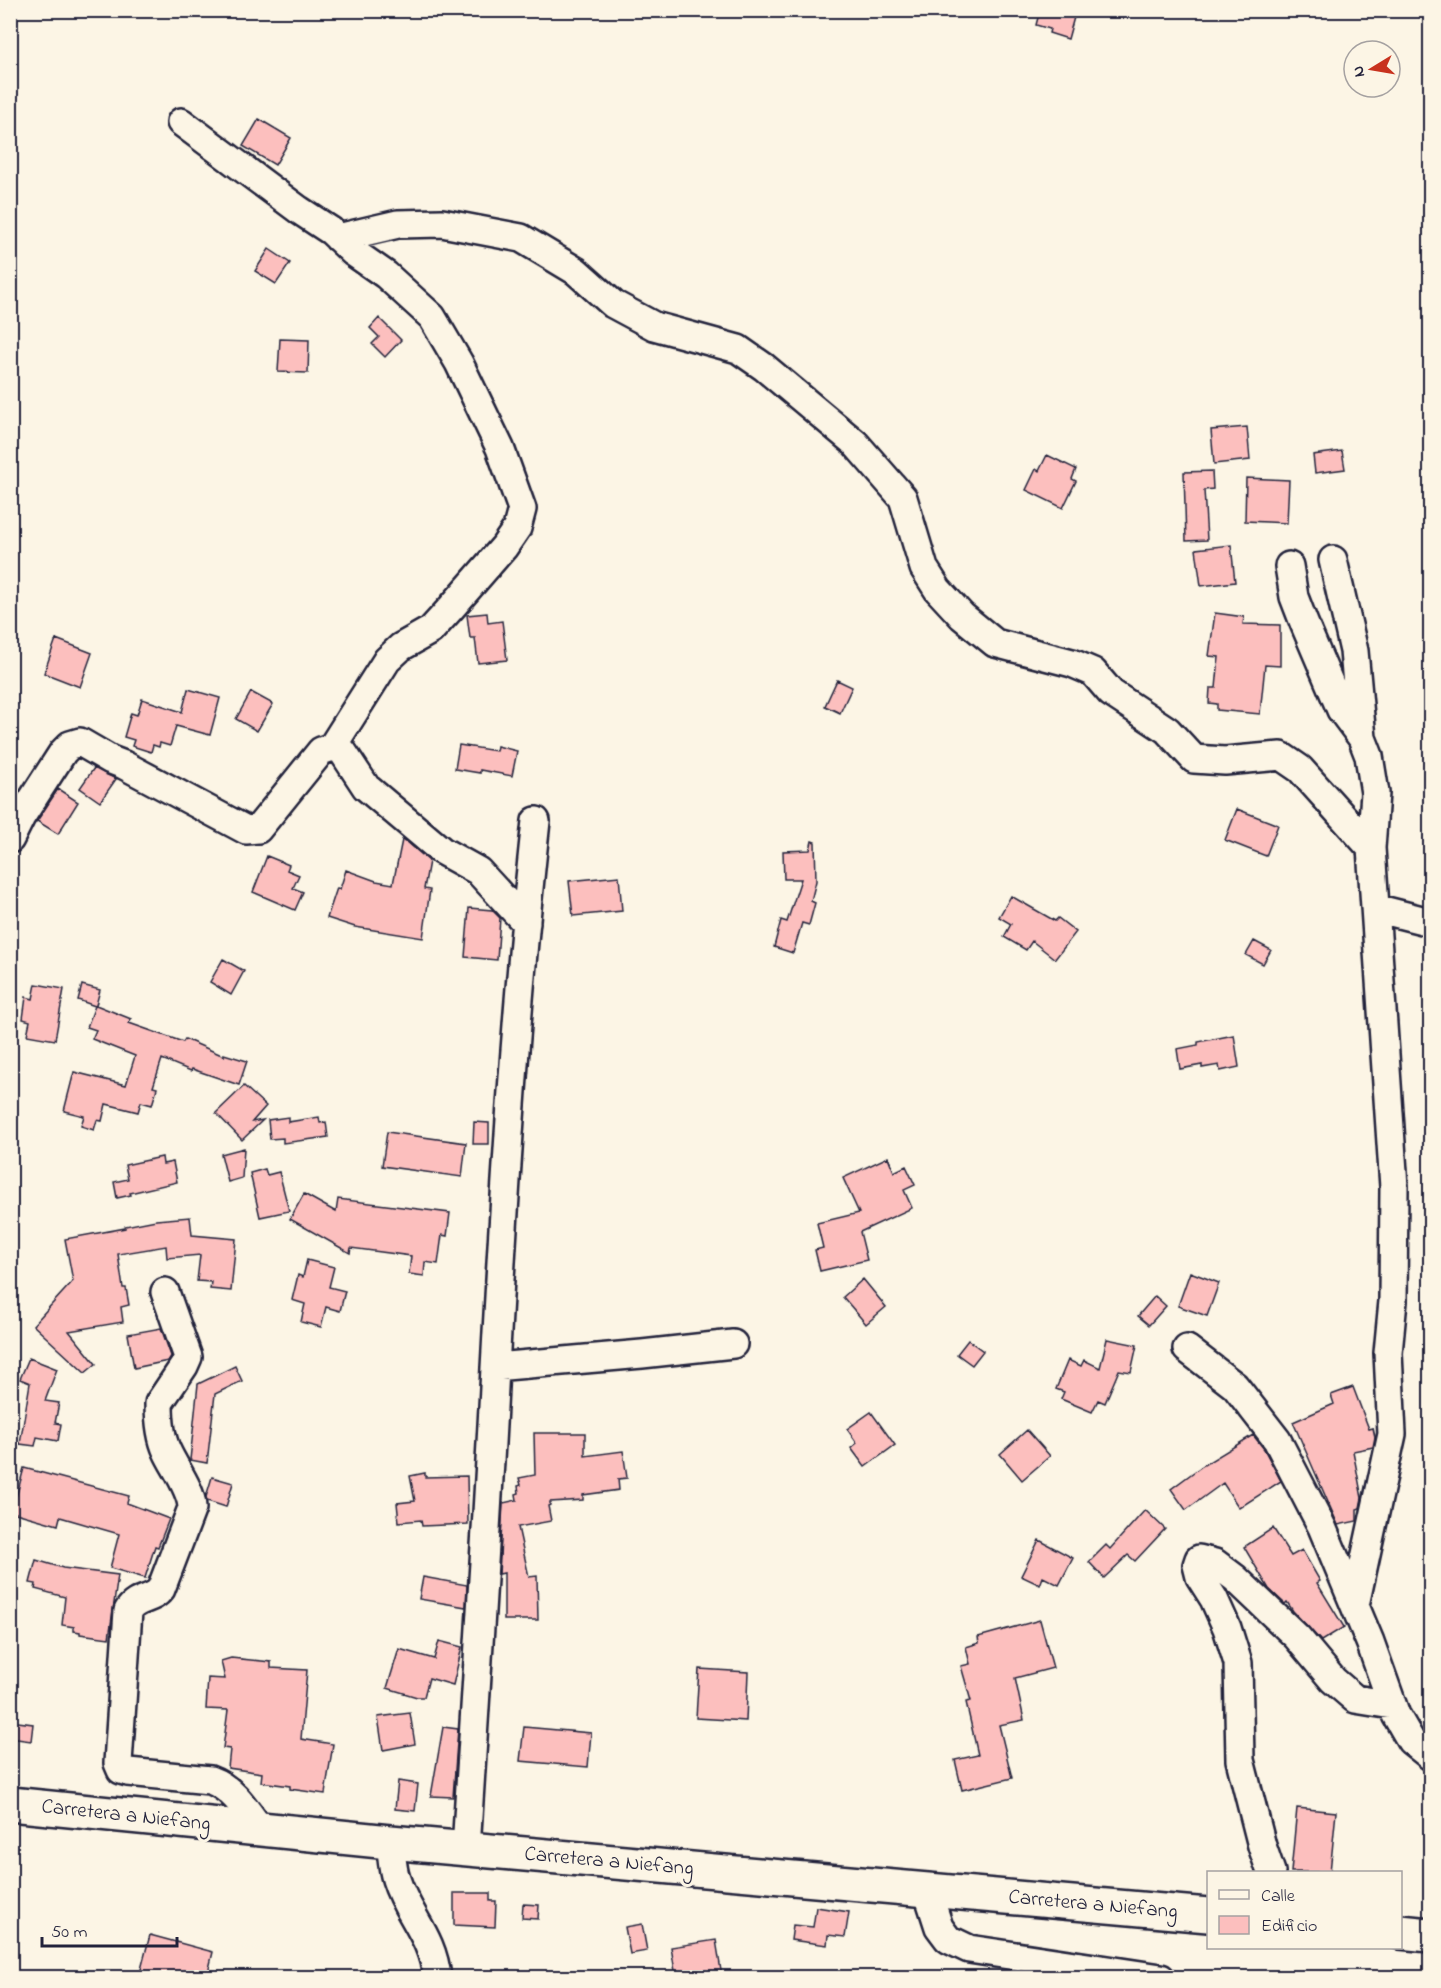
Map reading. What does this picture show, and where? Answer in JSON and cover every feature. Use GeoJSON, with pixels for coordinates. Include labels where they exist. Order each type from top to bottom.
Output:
{"type":"FeatureCollection","features":[{"type":"Feature","properties":{"kind":"main road","name":"Carretera a Niefang"},"geometry":{"type":"LineString","coordinates":[[10,1804],[390,1842],[1207,1915]]}},
{"type":"Feature","properties":{"kind":"main road"},"geometry":{"type":"LineString","coordinates":[[1402,1932],[1431,1935]]}},
{"type":"Feature","properties":{"kind":"street"},"geometry":{"type":"LineString","coordinates":[[182,122],[299,210],[331,231],[353,252],[386,274],[432,316],[459,363],[500,448],[522,509],[517,528],[504,547],[451,608],[431,630],[401,647],[387,660],[332,747]]}},
{"type":"Feature","properties":{"kind":"street"},"geometry":{"type":"LineString","coordinates":[[338,238],[398,224],[442,223],[521,238],[576,272],[613,304],[654,326],[738,349],[764,367],[855,443],[903,498],[924,568],[938,590],[962,616],[995,643],[1072,663],[1093,672],[1111,693],[1167,730],[1194,759],[1225,761],[1281,756],[1300,769],[1371,848]]}},
{"type":"Feature","properties":{"kind":"street"},"geometry":{"type":"LineString","coordinates":[[1333,560],[1354,651],[1362,738]]}},
{"type":"Feature","properties":{"kind":"street"},"geometry":{"type":"LineString","coordinates":[[1289,566],[1294,597],[1308,634],[1341,710],[1362,738],[1369,756],[1375,794],[1371,848],[1395,1187],[1393,1301],[1388,1353],[1392,1434],[1355,1605]]}},
{"type":"Feature","properties":{"kind":"street"},"geometry":{"type":"LineString","coordinates":[[10,839],[21,817],[63,752],[75,742],[80,742],[246,830],[258,829],[321,752],[338,747],[360,781],[373,794],[442,851],[478,871],[526,922]]}},
{"type":"Feature","properties":{"kind":"street"},"geometry":{"type":"LineString","coordinates":[[466,1849],[498,1298],[526,922],[537,821]]}},
{"type":"Feature","properties":{"kind":"street"},"geometry":{"type":"LineString","coordinates":[[1375,908],[1431,922]]}},
{"type":"Feature","properties":{"kind":"street"},"geometry":{"type":"LineString","coordinates":[[165,1292],[188,1357],[159,1403],[162,1437],[166,1450],[190,1496],[192,1508],[161,1589],[154,1596],[136,1601],[128,1611],[118,1763],[121,1770],[128,1772],[210,1780],[221,1784],[232,1792],[260,1829]]}},
{"type":"Feature","properties":{"kind":"street"},"geometry":{"type":"LineString","coordinates":[[495,1367],[734,1344]]}},
{"type":"Feature","properties":{"kind":"street"},"geometry":{"type":"LineString","coordinates":[[1186,1349],[1235,1386],[1277,1440],[1322,1527],[1355,1605],[1392,1705],[1411,1741],[1431,1756]]}},
{"type":"Feature","properties":{"kind":"street"},"geometry":{"type":"LineString","coordinates":[[1270,1871],[1240,1760],[1238,1663],[1227,1628],[1214,1599],[1200,1577],[1198,1559],[1215,1563],[1235,1578],[1297,1637],[1333,1680],[1355,1699],[1392,1705]]}},
{"type":"Feature","properties":{"kind":"street"},"geometry":{"type":"LineString","coordinates":[[390,1842],[395,1877],[435,1960],[437,1977]]}},
{"type":"Feature","properties":{"kind":"street"},"geometry":{"type":"LineString","coordinates":[[927,1890],[939,1927],[948,1939],[969,1949],[1161,1977]]}},
{"type":"Feature","properties":{"kind":"building"},"geometry":{"type":"Polygon","coordinates":[[[1040,10],[1076,10],[1068,39],[1049,33],[1050,29],[1036,25],[1040,10]]]}},
{"type":"Feature","properties":{"kind":"building"},"geometry":{"type":"Polygon","coordinates":[[[259,119],[291,138],[275,165],[243,146],[259,119]]]}},
{"type":"Feature","properties":{"kind":"building"},"geometry":{"type":"Polygon","coordinates":[[[269,249],[290,263],[276,284],[255,271],[269,249]]]}},
{"type":"Feature","properties":{"kind":"building"},"geometry":{"type":"Polygon","coordinates":[[[379,318],[401,340],[385,357],[372,344],[379,337],[370,328],[379,318]]]}},
{"type":"Feature","properties":{"kind":"building"},"geometry":{"type":"Polygon","coordinates":[[[280,339],[309,340],[308,373],[278,372],[280,339]]]}},
{"type":"Feature","properties":{"kind":"building"},"geometry":{"type":"Polygon","coordinates":[[[1247,427],[1250,460],[1214,464],[1211,430],[1247,427]]]}},
{"type":"Feature","properties":{"kind":"building"},"geometry":{"type":"Polygon","coordinates":[[[1342,451],[1345,469],[1315,473],[1313,455],[1342,451]]]}},
{"type":"Feature","properties":{"kind":"building"},"geometry":{"type":"Polygon","coordinates":[[[1047,455],[1076,469],[1072,479],[1076,481],[1063,508],[1026,490],[1036,469],[1039,471],[1047,455]]]}},
{"type":"Feature","properties":{"kind":"building"},"geometry":{"type":"Polygon","coordinates":[[[1212,471],[1213,489],[1204,490],[1207,540],[1186,541],[1184,472],[1212,471]]]}},
{"type":"Feature","properties":{"kind":"building"},"geometry":{"type":"Polygon","coordinates":[[[1246,478],[1289,480],[1287,523],[1245,521],[1246,478]]]}},
{"type":"Feature","properties":{"kind":"building"},"geometry":{"type":"Polygon","coordinates":[[[1231,545],[1235,582],[1201,586],[1196,549],[1231,545]]]}},
{"type":"Feature","properties":{"kind":"building"},"geometry":{"type":"Polygon","coordinates":[[[487,613],[488,623],[502,621],[507,660],[478,663],[475,638],[470,638],[467,615],[487,613]]]}},
{"type":"Feature","properties":{"kind":"building"},"geometry":{"type":"Polygon","coordinates":[[[1215,613],[1244,617],[1243,624],[1280,625],[1280,666],[1265,665],[1260,714],[1217,710],[1217,704],[1209,703],[1210,688],[1216,688],[1219,657],[1209,656],[1215,613]]]}},
{"type":"Feature","properties":{"kind":"building"},"geometry":{"type":"Polygon","coordinates":[[[56,639],[92,653],[80,687],[44,673],[56,639]]]}},
{"type":"Feature","properties":{"kind":"building"},"geometry":{"type":"Polygon","coordinates":[[[837,680],[852,687],[840,713],[825,706],[837,680]]]}},
{"type":"Feature","properties":{"kind":"building"},"geometry":{"type":"Polygon","coordinates":[[[188,689],[220,698],[210,735],[176,726],[170,746],[160,743],[159,747],[153,745],[151,752],[132,746],[134,740],[124,737],[131,713],[137,715],[142,699],[182,712],[188,689]]]}},
{"type":"Feature","properties":{"kind":"building"},"geometry":{"type":"Polygon","coordinates":[[[251,692],[273,704],[257,731],[236,719],[251,692]]]}},
{"type":"Feature","properties":{"kind":"building"},"geometry":{"type":"Polygon","coordinates":[[[459,745],[496,751],[497,746],[517,751],[512,776],[480,770],[480,773],[455,769],[459,745]]]}},
{"type":"Feature","properties":{"kind":"building"},"geometry":{"type":"Polygon","coordinates":[[[94,768],[116,779],[100,802],[80,788],[94,768]]]}},
{"type":"Feature","properties":{"kind":"building"},"geometry":{"type":"Polygon","coordinates":[[[58,789],[78,802],[58,834],[37,821],[58,789]]]}},
{"type":"Feature","properties":{"kind":"building"},"geometry":{"type":"Polygon","coordinates":[[[1237,809],[1278,825],[1266,856],[1225,840],[1237,809]]]}},
{"type":"Feature","properties":{"kind":"building"},"geometry":{"type":"Polygon","coordinates":[[[402,840],[429,861],[424,889],[430,890],[423,938],[355,927],[327,918],[346,870],[376,881],[393,884],[402,840]]]}},
{"type":"Feature","properties":{"kind":"building"},"geometry":{"type":"Polygon","coordinates":[[[812,841],[815,842],[816,881],[811,901],[815,903],[809,925],[802,923],[793,953],[774,947],[781,920],[787,922],[801,879],[784,879],[783,851],[810,850],[812,841]]]}},
{"type":"Feature","properties":{"kind":"building"},"geometry":{"type":"Polygon","coordinates":[[[267,856],[289,865],[287,870],[299,875],[293,888],[303,892],[295,910],[253,892],[267,856]]]}},
{"type":"Feature","properties":{"kind":"building"},"geometry":{"type":"Polygon","coordinates":[[[619,876],[622,911],[573,916],[569,881],[619,876]]]}},
{"type":"Feature","properties":{"kind":"building"},"geometry":{"type":"Polygon","coordinates":[[[1011,896],[1055,921],[1058,918],[1076,932],[1055,959],[1032,941],[1026,950],[1004,937],[1011,924],[999,917],[1011,896]]]}},
{"type":"Feature","properties":{"kind":"building"},"geometry":{"type":"Polygon","coordinates":[[[469,908],[492,910],[500,918],[497,960],[465,957],[469,908]]]}},
{"type":"Feature","properties":{"kind":"building"},"geometry":{"type":"Polygon","coordinates":[[[1254,941],[1271,950],[1263,964],[1246,955],[1254,941]]]}},
{"type":"Feature","properties":{"kind":"building"},"geometry":{"type":"Polygon","coordinates":[[[223,959],[244,971],[231,995],[210,982],[223,959]]]}},
{"type":"Feature","properties":{"kind":"building"},"geometry":{"type":"Polygon","coordinates":[[[36,984],[64,989],[55,1040],[27,1035],[30,1021],[23,1019],[26,997],[33,999],[36,984]]]}},
{"type":"Feature","properties":{"kind":"building"},"geometry":{"type":"Polygon","coordinates":[[[82,985],[100,990],[96,1005],[131,1019],[129,1023],[183,1042],[185,1039],[224,1056],[224,1054],[247,1061],[239,1085],[192,1069],[191,1071],[162,1059],[153,1087],[157,1088],[152,1105],[141,1102],[138,1112],[106,1104],[102,1121],[97,1120],[94,1130],[81,1126],[84,1116],[64,1111],[74,1072],[126,1085],[135,1056],[92,1039],[96,1030],[87,1027],[95,1006],[78,1000],[82,985]]]}},
{"type":"Feature","properties":{"kind":"building"},"geometry":{"type":"Polygon","coordinates":[[[1234,1035],[1239,1067],[1220,1071],[1219,1065],[1180,1069],[1177,1049],[1234,1035]]]}},
{"type":"Feature","properties":{"kind":"building"},"geometry":{"type":"Polygon","coordinates":[[[244,1086],[266,1106],[252,1122],[263,1120],[242,1140],[216,1113],[244,1086]]]}},
{"type":"Feature","properties":{"kind":"building"},"geometry":{"type":"Polygon","coordinates":[[[288,1117],[288,1122],[319,1117],[320,1123],[326,1122],[328,1137],[283,1143],[283,1138],[270,1139],[268,1120],[288,1117]]]}},
{"type":"Feature","properties":{"kind":"building"},"geometry":{"type":"Polygon","coordinates":[[[474,1122],[489,1123],[489,1144],[473,1144],[474,1122]]]}},
{"type":"Feature","properties":{"kind":"building"},"geometry":{"type":"Polygon","coordinates":[[[387,1132],[466,1143],[462,1177],[382,1166],[387,1132]]]}},
{"type":"Feature","properties":{"kind":"building"},"geometry":{"type":"Polygon","coordinates":[[[244,1148],[242,1178],[228,1182],[221,1154],[244,1148]]]}},
{"type":"Feature","properties":{"kind":"building"},"geometry":{"type":"Polygon","coordinates":[[[162,1157],[163,1164],[173,1162],[177,1182],[117,1198],[114,1182],[128,1179],[125,1165],[162,1157]]]}},
{"type":"Feature","properties":{"kind":"building"},"geometry":{"type":"Polygon","coordinates":[[[888,1157],[894,1172],[906,1166],[915,1185],[904,1190],[912,1208],[860,1232],[867,1260],[820,1271],[815,1250],[823,1248],[817,1223],[859,1213],[843,1178],[888,1157]]]}},
{"type":"Feature","properties":{"kind":"building"},"geometry":{"type":"Polygon","coordinates":[[[265,1169],[267,1175],[279,1172],[289,1211],[260,1217],[250,1173],[265,1169]]]}},
{"type":"Feature","properties":{"kind":"building"},"geometry":{"type":"Polygon","coordinates":[[[304,1194],[336,1212],[338,1199],[450,1213],[447,1236],[442,1235],[438,1264],[425,1262],[424,1276],[409,1274],[411,1256],[351,1248],[350,1253],[290,1219],[304,1194]]]}},
{"type":"Feature","properties":{"kind":"building"},"geometry":{"type":"Polygon","coordinates":[[[190,1217],[192,1235],[236,1239],[231,1291],[210,1289],[211,1282],[197,1281],[200,1255],[167,1258],[166,1246],[118,1254],[123,1288],[126,1288],[129,1305],[121,1307],[123,1322],[69,1331],[96,1364],[85,1373],[33,1325],[73,1281],[65,1239],[156,1220],[190,1217]]]}},
{"type":"Feature","properties":{"kind":"building"},"geometry":{"type":"Polygon","coordinates":[[[307,1260],[334,1267],[329,1287],[345,1291],[340,1311],[326,1307],[321,1327],[301,1322],[305,1304],[292,1300],[298,1275],[303,1277],[307,1260]]]}},
{"type":"Feature","properties":{"kind":"building"},"geometry":{"type":"Polygon","coordinates":[[[1190,1272],[1219,1283],[1207,1316],[1178,1306],[1190,1272]]]}},
{"type":"Feature","properties":{"kind":"building"},"geometry":{"type":"Polygon","coordinates":[[[863,1279],[886,1307],[866,1324],[843,1297],[863,1279]]]}},
{"type":"Feature","properties":{"kind":"building"},"geometry":{"type":"Polygon","coordinates":[[[1155,1296],[1166,1306],[1149,1325],[1138,1316],[1155,1296]]]}},
{"type":"Feature","properties":{"kind":"building"},"geometry":{"type":"Polygon","coordinates":[[[161,1328],[171,1356],[168,1361],[134,1368],[128,1334],[161,1328]]]}},
{"type":"Feature","properties":{"kind":"building"},"geometry":{"type":"Polygon","coordinates":[[[1107,1339],[1137,1345],[1131,1372],[1119,1370],[1105,1403],[1098,1400],[1092,1412],[1061,1399],[1064,1392],[1056,1389],[1068,1360],[1081,1366],[1084,1360],[1100,1368],[1107,1339]]]}},
{"type":"Feature","properties":{"kind":"building"},"geometry":{"type":"Polygon","coordinates":[[[968,1340],[983,1351],[972,1365],[957,1354],[968,1340]]]}},
{"type":"Feature","properties":{"kind":"building"},"geometry":{"type":"Polygon","coordinates":[[[29,1358],[57,1369],[45,1401],[59,1403],[55,1423],[61,1424],[58,1441],[37,1437],[35,1446],[20,1444],[30,1383],[20,1379],[29,1358]]]}},
{"type":"Feature","properties":{"kind":"building"},"geometry":{"type":"Polygon","coordinates":[[[235,1366],[242,1381],[215,1394],[207,1463],[190,1460],[198,1384],[235,1366]]]}},
{"type":"Feature","properties":{"kind":"building"},"geometry":{"type":"Polygon","coordinates":[[[1353,1387],[1369,1429],[1373,1428],[1375,1437],[1373,1447],[1353,1451],[1362,1498],[1360,1508],[1357,1509],[1357,1521],[1338,1525],[1293,1422],[1334,1404],[1331,1395],[1353,1387]]]}},
{"type":"Feature","properties":{"kind":"building"},"geometry":{"type":"Polygon","coordinates":[[[871,1412],[895,1445],[865,1467],[851,1448],[857,1443],[847,1429],[871,1412]]]}},
{"type":"Feature","properties":{"kind":"building"},"geometry":{"type":"Polygon","coordinates":[[[1027,1430],[1050,1456],[1022,1480],[1000,1454],[1027,1430]]]}},
{"type":"Feature","properties":{"kind":"building"},"geometry":{"type":"Polygon","coordinates":[[[534,1433],[585,1433],[585,1456],[623,1451],[627,1478],[618,1479],[619,1490],[583,1495],[583,1500],[550,1502],[548,1506],[551,1521],[518,1527],[529,1577],[537,1576],[538,1620],[504,1620],[504,1573],[499,1574],[503,1503],[517,1500],[518,1486],[521,1485],[519,1478],[535,1475],[534,1433]]]}},
{"type":"Feature","properties":{"kind":"building"},"geometry":{"type":"Polygon","coordinates":[[[1253,1435],[1264,1449],[1281,1481],[1239,1508],[1223,1483],[1186,1510],[1171,1489],[1202,1466],[1253,1435]]]}},
{"type":"Feature","properties":{"kind":"building"},"geometry":{"type":"Polygon","coordinates":[[[24,1468],[129,1496],[127,1503],[169,1519],[158,1547],[155,1546],[145,1578],[110,1568],[119,1534],[60,1517],[58,1525],[12,1512],[24,1468]]]}},
{"type":"Feature","properties":{"kind":"building"},"geometry":{"type":"Polygon","coordinates":[[[425,1473],[425,1477],[467,1476],[468,1524],[422,1526],[421,1520],[399,1522],[397,1503],[415,1501],[410,1476],[425,1473]]]}},
{"type":"Feature","properties":{"kind":"building"},"geometry":{"type":"Polygon","coordinates":[[[212,1477],[233,1483],[226,1507],[207,1501],[212,1477]]]}},
{"type":"Feature","properties":{"kind":"building"},"geometry":{"type":"Polygon","coordinates":[[[1145,1510],[1165,1529],[1135,1561],[1128,1555],[1104,1578],[1089,1562],[1106,1545],[1110,1549],[1145,1510]]]}},
{"type":"Feature","properties":{"kind":"building"},"geometry":{"type":"Polygon","coordinates":[[[1273,1528],[1291,1556],[1302,1550],[1320,1581],[1317,1583],[1344,1627],[1321,1641],[1287,1602],[1285,1604],[1269,1589],[1244,1547],[1273,1528]]]}},
{"type":"Feature","properties":{"kind":"building"},"geometry":{"type":"Polygon","coordinates":[[[1039,1540],[1073,1558],[1059,1585],[1043,1577],[1040,1585],[1021,1576],[1039,1540]]]}},
{"type":"Feature","properties":{"kind":"building"},"geometry":{"type":"Polygon","coordinates":[[[36,1560],[63,1568],[118,1575],[109,1638],[80,1634],[74,1631],[74,1627],[62,1625],[65,1597],[35,1589],[36,1584],[30,1583],[36,1560]]]}},
{"type":"Feature","properties":{"kind":"building"},"geometry":{"type":"Polygon","coordinates":[[[423,1577],[467,1585],[466,1607],[419,1599],[423,1577]]]}},
{"type":"Feature","properties":{"kind":"building"},"geometry":{"type":"Polygon","coordinates":[[[1040,1620],[1053,1668],[1015,1678],[1024,1720],[999,1725],[1012,1778],[962,1790],[955,1760],[978,1755],[966,1702],[971,1701],[961,1666],[970,1664],[966,1647],[979,1643],[978,1637],[1040,1620]]]}},
{"type":"Feature","properties":{"kind":"building"},"geometry":{"type":"Polygon","coordinates":[[[439,1641],[462,1647],[453,1685],[429,1678],[424,1697],[387,1688],[399,1649],[434,1659],[439,1641]]]}},
{"type":"Feature","properties":{"kind":"building"},"geometry":{"type":"Polygon","coordinates":[[[231,1658],[271,1662],[271,1668],[307,1670],[301,1739],[333,1744],[325,1794],[261,1782],[262,1773],[228,1768],[230,1749],[223,1748],[228,1710],[206,1709],[208,1678],[225,1679],[221,1661],[231,1658]]]}},
{"type":"Feature","properties":{"kind":"building"},"geometry":{"type":"Polygon","coordinates":[[[699,1669],[748,1672],[746,1721],[696,1718],[699,1669]]]}},
{"type":"Feature","properties":{"kind":"building"},"geometry":{"type":"Polygon","coordinates":[[[410,1713],[415,1744],[383,1750],[378,1717],[410,1713]]]}},
{"type":"Feature","properties":{"kind":"building"},"geometry":{"type":"Polygon","coordinates":[[[10,1721],[33,1724],[31,1741],[10,1738],[10,1721]]]}},
{"type":"Feature","properties":{"kind":"building"},"geometry":{"type":"Polygon","coordinates":[[[443,1727],[458,1729],[453,1797],[431,1796],[443,1727]]]}},
{"type":"Feature","properties":{"kind":"building"},"geometry":{"type":"Polygon","coordinates":[[[524,1727],[591,1733],[588,1767],[520,1761],[524,1727]]]}},
{"type":"Feature","properties":{"kind":"building"},"geometry":{"type":"Polygon","coordinates":[[[398,1781],[418,1784],[415,1811],[395,1809],[398,1781]]]}},
{"type":"Feature","properties":{"kind":"building"},"geometry":{"type":"Polygon","coordinates":[[[1297,1808],[1336,1812],[1330,1871],[1291,1871],[1297,1808]]]}},
{"type":"Feature","properties":{"kind":"building"},"geometry":{"type":"Polygon","coordinates":[[[454,1893],[490,1893],[490,1901],[496,1901],[495,1927],[454,1925],[454,1893]]]}},
{"type":"Feature","properties":{"kind":"building"},"geometry":{"type":"Polygon","coordinates":[[[523,1904],[539,1905],[538,1919],[522,1918],[523,1904]]]}},
{"type":"Feature","properties":{"kind":"building"},"geometry":{"type":"Polygon","coordinates":[[[816,1907],[849,1912],[845,1937],[828,1935],[827,1945],[791,1940],[793,1925],[813,1927],[816,1907]]]}},
{"type":"Feature","properties":{"kind":"building"},"geometry":{"type":"Polygon","coordinates":[[[642,1924],[647,1951],[630,1954],[625,1927],[642,1924]]]}},
{"type":"Feature","properties":{"kind":"building"},"geometry":{"type":"Polygon","coordinates":[[[150,1935],[213,1952],[207,1977],[139,1977],[150,1935]]]}},
{"type":"Feature","properties":{"kind":"building"},"geometry":{"type":"Polygon","coordinates":[[[716,1940],[722,1977],[676,1977],[671,1947],[716,1940]]]}}]}
